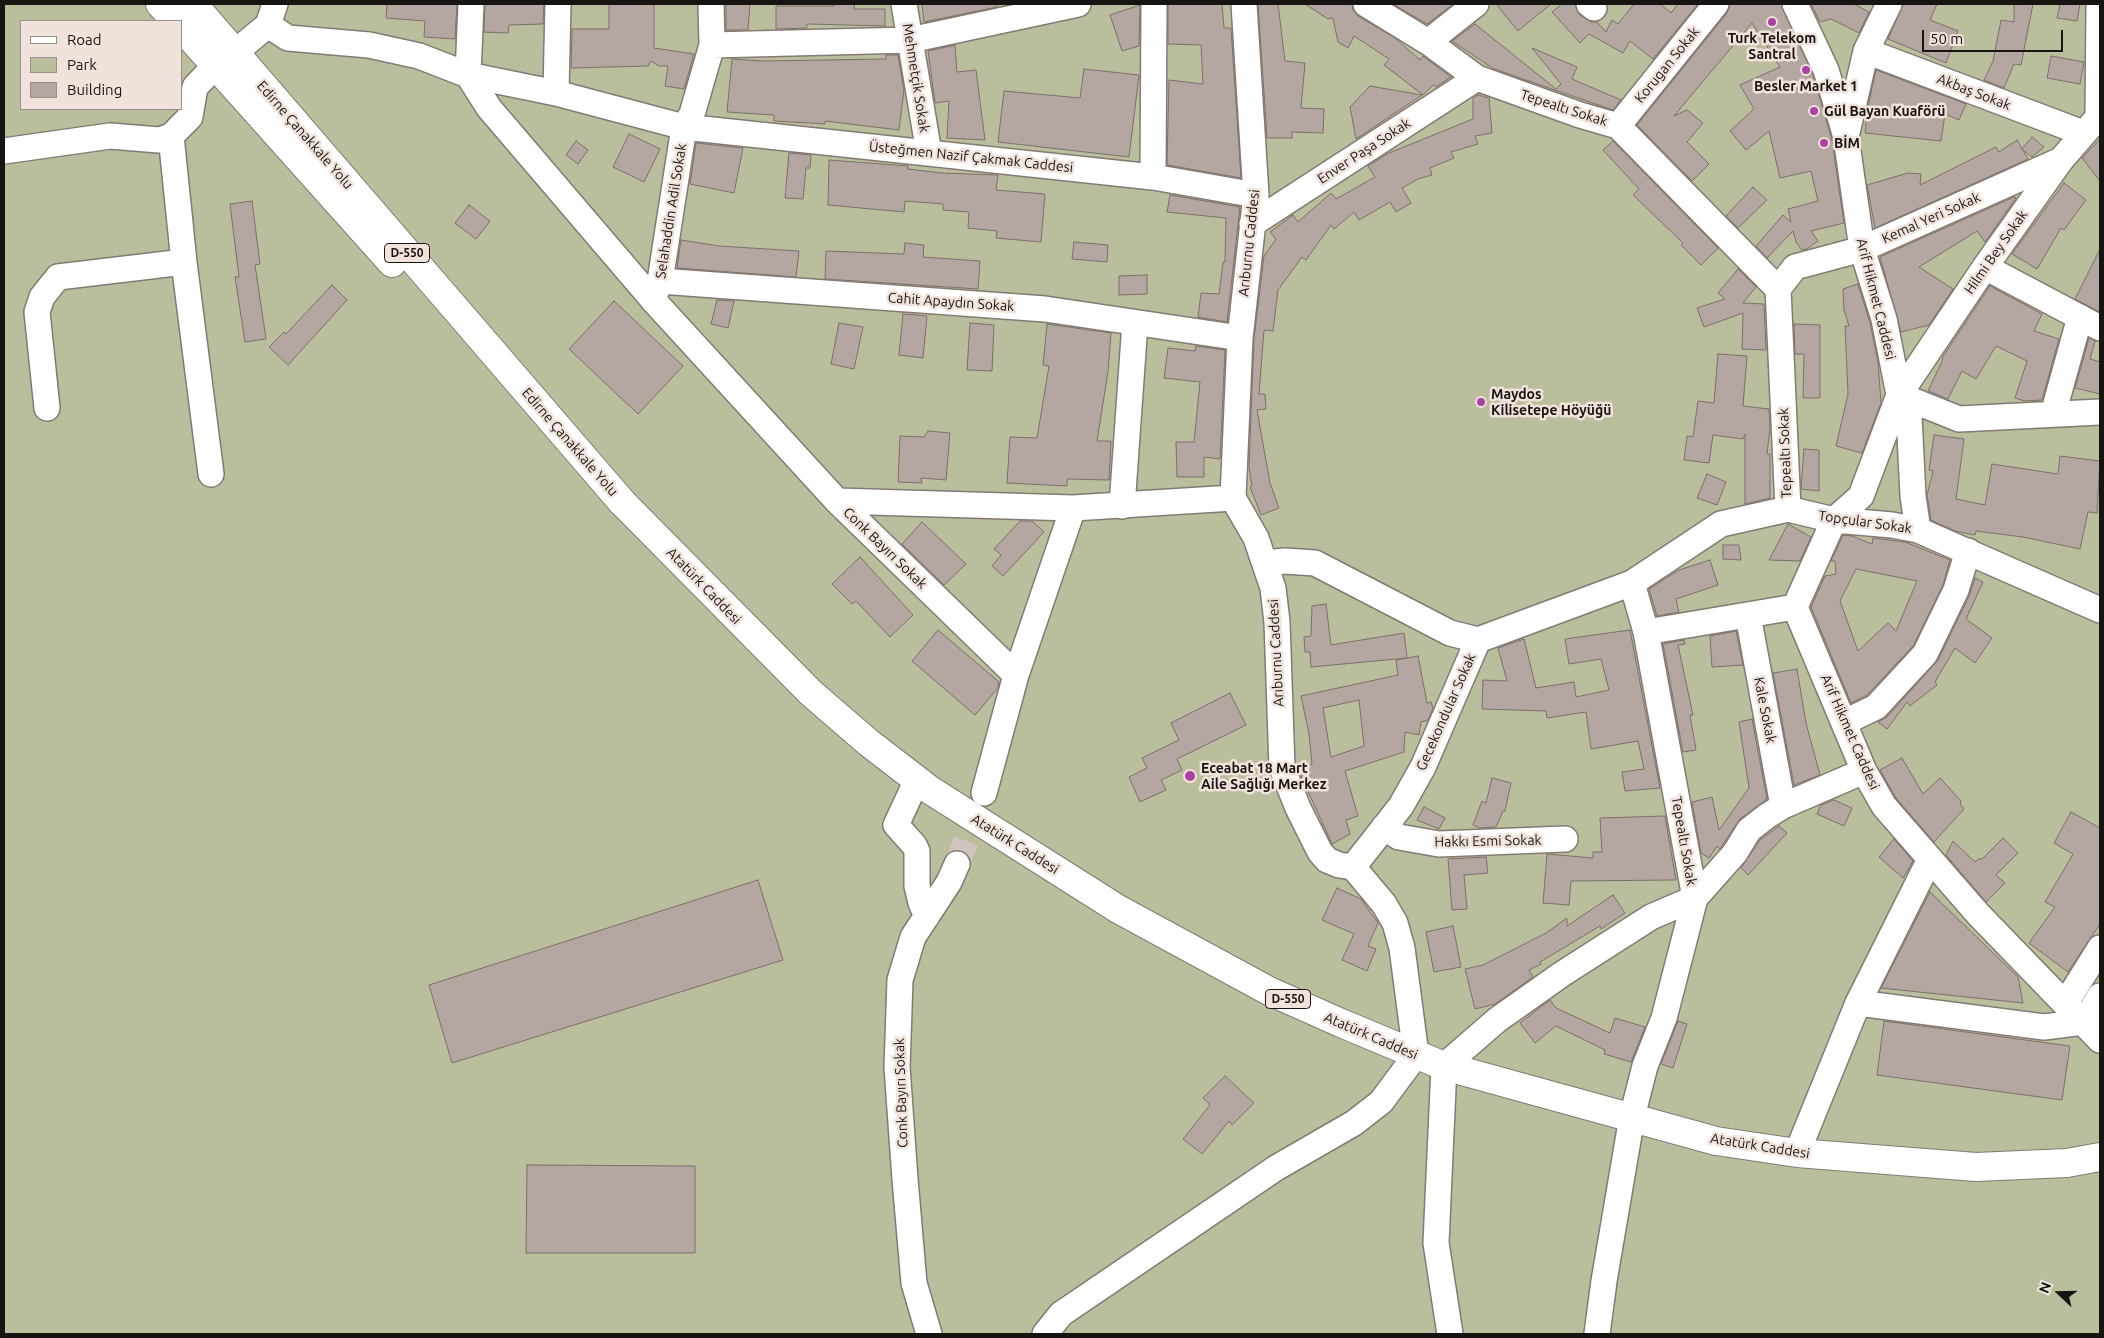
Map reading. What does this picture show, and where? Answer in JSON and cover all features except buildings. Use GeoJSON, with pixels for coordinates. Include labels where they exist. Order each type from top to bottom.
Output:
{"type":"FeatureCollection","features":[{"type":"Feature","properties":{"kind":"main road"},"geometry":{"type":"LineString","coordinates":[[160,4],[175,20]]}},
{"type":"Feature","properties":{"kind":"main road","name":"Edirne Çanakkale Yolu"},"geometry":{"type":"LineString","coordinates":[[193,4],[225,59],[622,502]]}},
{"type":"Feature","properties":{"kind":"main road","name":"Edirne Çanakkale Yolu"},"geometry":{"type":"LineString","coordinates":[[182,28],[225,59]]}},
{"type":"Feature","properties":{"kind":"main road","name":"Atatürk Caddesi"},"geometry":{"type":"LineString","coordinates":[[622,502],[811,693],[869,743],[917,780],[1008,841],[1118,908],[1190,949],[1269,990],[1444,1066],[1716,1141],[1797,1153],[1976,1167],[2057,1164],[2100,1157]]}},
{"type":"Feature","properties":{"kind":"street"},"geometry":{"type":"LineString","coordinates":[[471,4],[468,75],[489,108],[657,290],[837,501]]}},
{"type":"Feature","properties":{"kind":"street"},"geometry":{"type":"LineString","coordinates":[[556,93],[558,4]]}},
{"type":"Feature","properties":{"kind":"street","name":"Selahaddin Adil Sokak"},"geometry":{"type":"LineString","coordinates":[[657,290],[684,127],[692,114],[712,45],[711,4]]}},
{"type":"Feature","properties":{"kind":"street","name":"Mehmetçik Sokak"},"geometry":{"type":"LineString","coordinates":[[904,4],[929,153]]}},
{"type":"Feature","properties":{"kind":"street"},"geometry":{"type":"LineString","coordinates":[[712,45],[910,40],[1078,4]]}},
{"type":"Feature","properties":{"kind":"street"},"geometry":{"type":"LineString","coordinates":[[1154,4],[1154,177]]}},
{"type":"Feature","properties":{"kind":"street","name":"Arıburnu Caddesi"},"geometry":{"type":"LineString","coordinates":[[1244,4],[1256,195],[1240,338],[1233,498],[1256,538],[1273,588],[1277,622],[1282,768],[1298,808],[1320,852],[1327,860],[1339,865],[1354,867]]}},
{"type":"Feature","properties":{"kind":"street","name":"Tepealtı Sokak"},"geometry":{"type":"LineString","coordinates":[[1366,4],[1428,42],[1477,78],[1580,115],[1618,126],[1778,289],[1788,509],[1721,524],[1632,583],[1646,632],[1695,898],[1650,918],[1562,974],[1497,1020],[1444,1066]]}},
{"type":"Feature","properties":{"kind":"street"},"geometry":{"type":"LineString","coordinates":[[1428,42],[1476,4]]}},
{"type":"Feature","properties":{"kind":"street","name":"Korugan Sokak"},"geometry":{"type":"LineString","coordinates":[[1618,126],[1716,4]]}},
{"type":"Feature","properties":{"kind":"street","name":"Arif Hikmet Caddesi"},"geometry":{"type":"LineString","coordinates":[[1795,4],[1826,70],[1846,137],[1862,249],[1884,319],[1898,395],[1909,416],[1913,496],[1918,530]]}},
{"type":"Feature","properties":{"kind":"street"},"geometry":{"type":"LineString","coordinates":[[1846,137],[1864,60],[1889,4]]}},
{"type":"Feature","properties":{"kind":"street"},"geometry":{"type":"LineString","coordinates":[[2094,122],[2099,4]]}},
{"type":"Feature","properties":{"kind":"street"},"geometry":{"type":"LineString","coordinates":[[4,151],[110,136],[159,140],[171,136],[190,117],[195,86],[272,14]]}},
{"type":"Feature","properties":{"kind":"street","name":"Üsteğmen Nazif Çakmak Caddesi"},"geometry":{"type":"LineString","coordinates":[[272,14],[288,38],[369,45],[419,56],[468,75],[556,93],[684,127],[1154,177],[1256,195]]}},
{"type":"Feature","properties":{"kind":"street"},"geometry":{"type":"LineString","coordinates":[[1826,70],[1843,74],[1864,60]]}},
{"type":"Feature","properties":{"kind":"street","name":"Akbaş Sokak"},"geometry":{"type":"LineString","coordinates":[[1864,60],[2094,122]]}},
{"type":"Feature","properties":{"kind":"street","name":"Enver Paşa Sokak"},"geometry":{"type":"LineString","coordinates":[[1252,224],[1477,78]]}},
{"type":"Feature","properties":{"kind":"street","name":"Hilmi Bey Sokak"},"geometry":{"type":"LineString","coordinates":[[1898,395],[2061,160],[2094,122]]}},
{"type":"Feature","properties":{"kind":"street"},"geometry":{"type":"LineString","coordinates":[[171,136],[184,262],[211,474]]}},
{"type":"Feature","properties":{"kind":"street","name":"Kemal Yeri Sokak"},"geometry":{"type":"LineString","coordinates":[[1778,289],[1795,267],[1862,249],[2061,160]]}},
{"type":"Feature","properties":{"kind":"street"},"geometry":{"type":"LineString","coordinates":[[47,408],[37,312],[42,296],[58,277],[184,262]]}},
{"type":"Feature","properties":{"kind":"street"},"geometry":{"type":"LineString","coordinates":[[1985,267],[2090,323],[2053,414]]}},
{"type":"Feature","properties":{"kind":"street","name":"Cahit Apaydın Sokak"},"geometry":{"type":"LineString","coordinates":[[657,290],[1045,309],[1240,338]]}},
{"type":"Feature","properties":{"kind":"street"},"geometry":{"type":"LineString","coordinates":[[1122,506],[1135,323]]}},
{"type":"Feature","properties":{"kind":"street"},"geometry":{"type":"LineString","coordinates":[[1646,632],[1795,607],[1834,520],[1861,496],[1898,395],[1959,419],[2100,412]]}},
{"type":"Feature","properties":{"kind":"street","name":"Conk Bayırı Sokak"},"geometry":{"type":"LineString","coordinates":[[837,501],[1073,508],[1233,498]]}},
{"type":"Feature","properties":{"kind":"street","name":"Conk Bayırı Sokak"},"geometry":{"type":"LineString","coordinates":[[837,501],[1016,675]]}},
{"type":"Feature","properties":{"kind":"street"},"geometry":{"type":"LineString","coordinates":[[984,793],[1016,675],[1073,508]]}},
{"type":"Feature","properties":{"kind":"street","name":"Topçular Sokak"},"geometry":{"type":"LineString","coordinates":[[1788,509],[1834,520],[1892,525],[1918,530],[2100,610]]}},
{"type":"Feature","properties":{"kind":"street"},"geometry":{"type":"LineString","coordinates":[[1845,722],[1876,707],[1925,654],[1956,590],[1968,551]]}},
{"type":"Feature","properties":{"kind":"street"},"geometry":{"type":"LineString","coordinates":[[1266,563],[1286,561],[1315,563],[1450,633],[1478,640]]}},
{"type":"Feature","properties":{"kind":"street","name":"Gecekondular Sokak"},"geometry":{"type":"LineString","coordinates":[[1354,867],[1401,806],[1424,767],[1478,640],[1632,583]]}},
{"type":"Feature","properties":{"kind":"street","name":"Arif Hikmet Caddesi"},"geometry":{"type":"LineString","coordinates":[[1795,607],[1864,771],[1884,806],[1978,914],[2092,1031]]}},
{"type":"Feature","properties":{"kind":"street","name":"Kale Sokak"},"geometry":{"type":"LineString","coordinates":[[1748,615],[1783,806]]}},
{"type":"Feature","properties":{"kind":"street"},"geometry":{"type":"LineString","coordinates":[[1597,1334],[1604,1280],[1632,1118],[1645,1066],[1664,1018],[1695,898],[1735,853],[1749,830],[1783,806],[1864,771]]}},
{"type":"Feature","properties":{"kind":"street"},"geometry":{"type":"LineString","coordinates":[[917,780],[896,825],[917,851],[920,903],[927,916]]}},
{"type":"Feature","properties":{"kind":"street","name":"Hakkı Esmi Sokak"},"geometry":{"type":"LineString","coordinates":[[1384,827],[1399,837],[1439,844],[1565,839]]}},
{"type":"Feature","properties":{"kind":"street"},"geometry":{"type":"LineString","coordinates":[[1797,1153],[1858,1003],[1930,859]]}},
{"type":"Feature","properties":{"kind":"street","name":"Conk Bayırı Sokak"},"geometry":{"type":"LineString","coordinates":[[930,1334],[914,1283],[897,1067],[900,980],[913,937],[949,882],[957,864]]}},
{"type":"Feature","properties":{"kind":"street"},"geometry":{"type":"LineString","coordinates":[[1045,1334],[1061,1314],[1276,1168],[1354,1123],[1381,1102],[1416,1055],[1402,948],[1395,923],[1384,904],[1354,867]]}},
{"type":"Feature","properties":{"kind":"street"},"geometry":{"type":"LineString","coordinates":[[2065,1004],[2100,948]]}},
{"type":"Feature","properties":{"kind":"street"},"geometry":{"type":"LineString","coordinates":[[1858,1003],[2044,1027],[2092,1031],[2100,996]]}},
{"type":"Feature","properties":{"kind":"street"},"geometry":{"type":"LineString","coordinates":[[1444,1066],[1436,1243],[1450,1334]]}},
{"type":"Feature","properties":{"kind":"green space"},"geometry":{"type":"Polygon","coordinates":[[[4,4],[2100,4],[2100,1334],[4,1334],[4,4]]]}},
{"type":"Feature","properties":{"kind":"tunnel"},"geometry":{"type":"LineString","coordinates":[[957,864],[982,801]]}},
{"type":"Feature","properties":{"kind":"place","name":"Turk Telekom Santral"},"geometry":{"type":"Point","coordinates":[1772,22]}},
{"type":"Feature","properties":{"kind":"place","name":"Besler Market 1"},"geometry":{"type":"Point","coordinates":[1806,70]}},
{"type":"Feature","properties":{"kind":"place","name":"Gül Bayan Kuaförü"},"geometry":{"type":"Point","coordinates":[1814,111]}},
{"type":"Feature","properties":{"kind":"place","name":"BİM"},"geometry":{"type":"Point","coordinates":[1824,143]}},
{"type":"Feature","properties":{"kind":"place","name":"Maydos Kilisetepe Höyüğü"},"geometry":{"type":"Point","coordinates":[1481,402]}},
{"type":"Feature","properties":{"kind":"place","name":"Eceabat 18 Mart Aile Sağlığı Merkez"},"geometry":{"type":"Point","coordinates":[1190,776]}}]}
